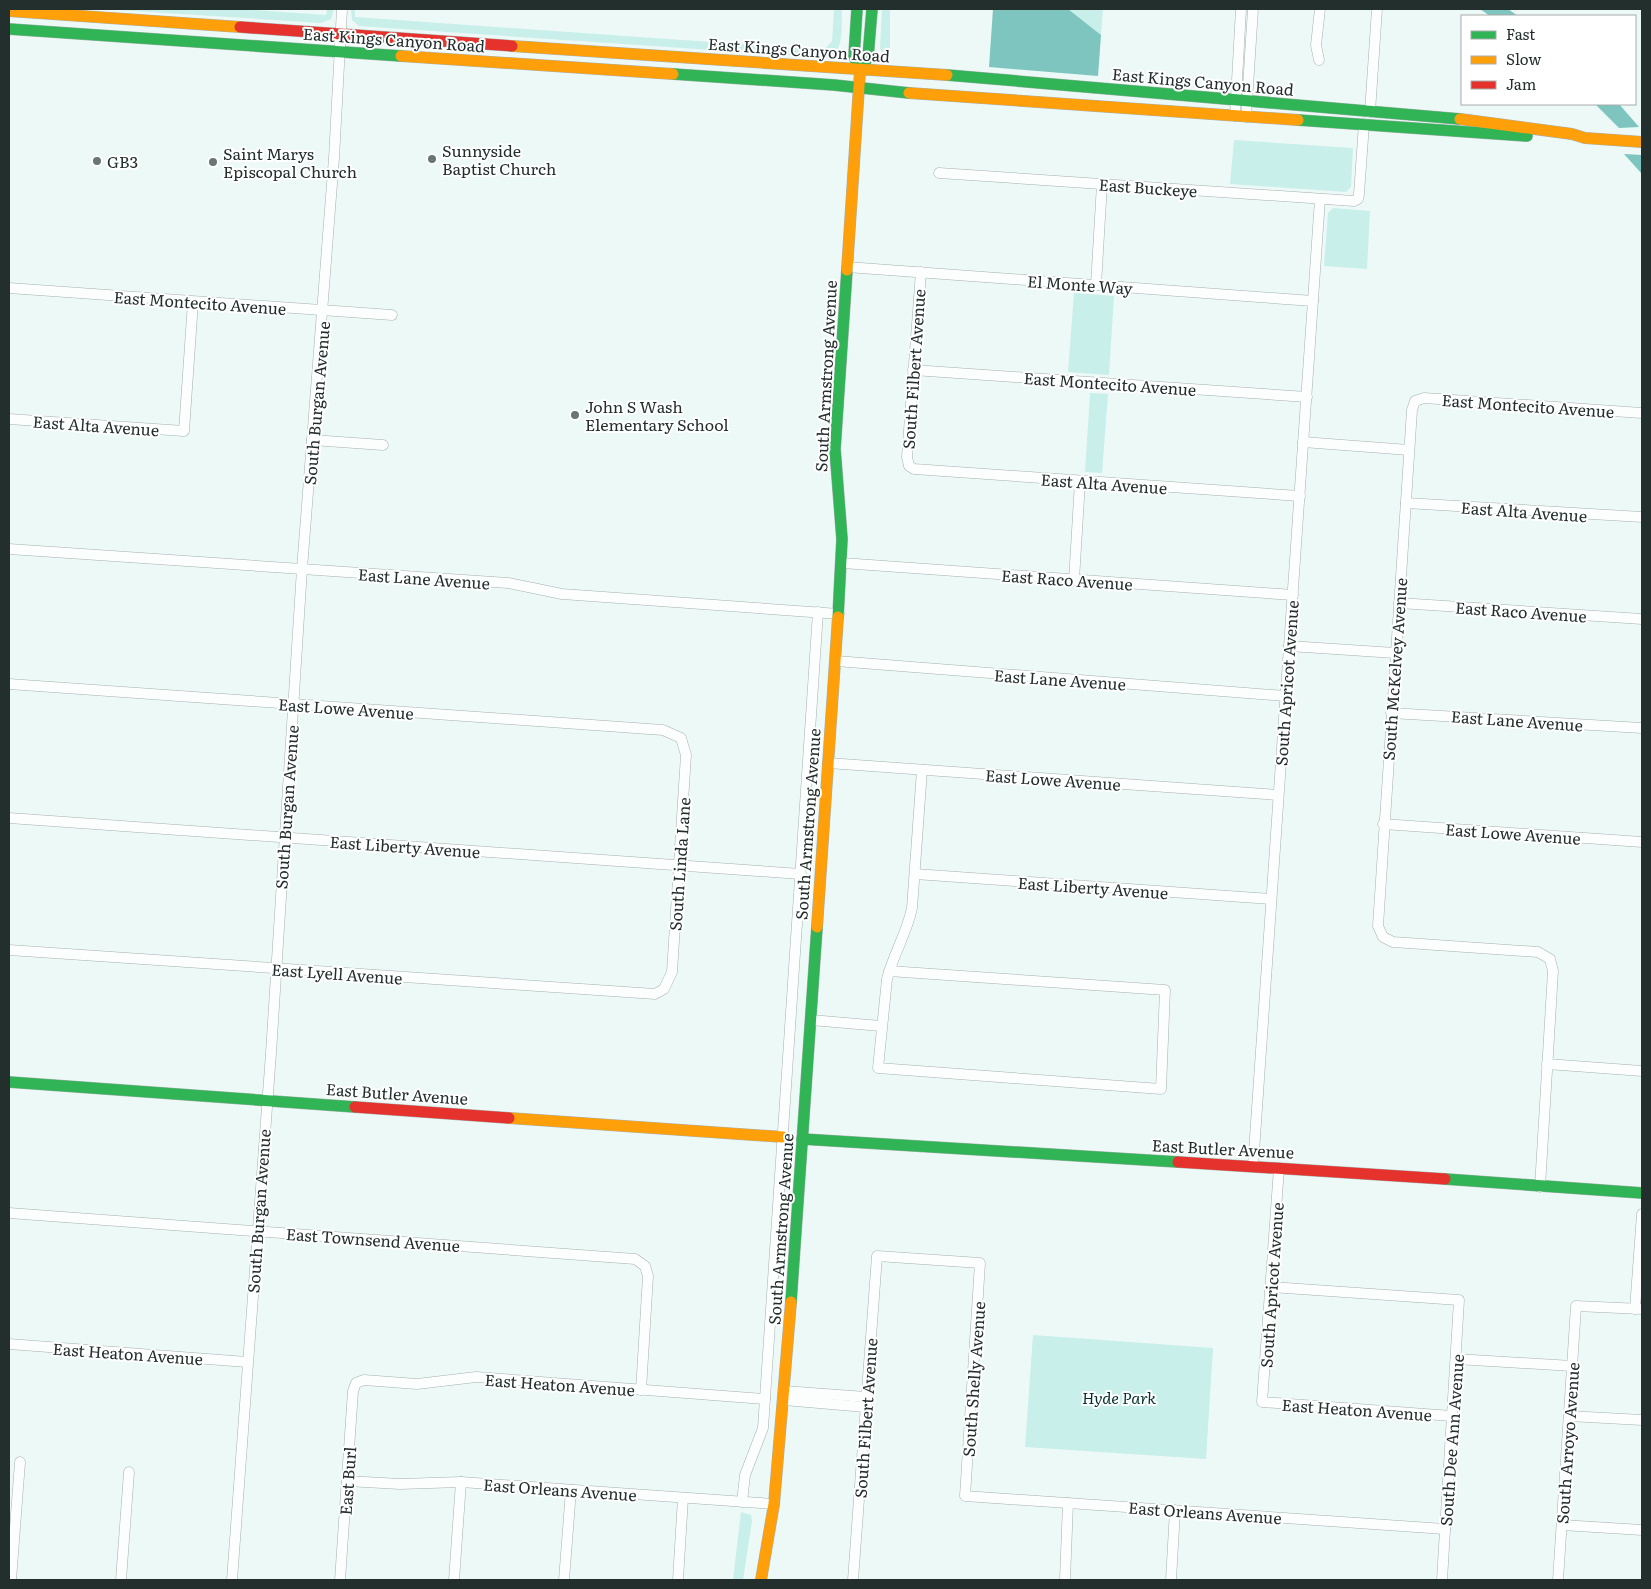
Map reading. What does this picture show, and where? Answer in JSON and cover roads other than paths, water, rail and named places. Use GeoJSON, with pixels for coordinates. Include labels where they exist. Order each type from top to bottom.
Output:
{"type":"FeatureCollection","features":[{"type":"Feature","properties":{"kind":"main road"},"geometry":{"type":"LineString","coordinates":[[856,9],[854,56],[860,70]]}},
{"type":"Feature","properties":{"kind":"main road"},"geometry":{"type":"LineString","coordinates":[[860,70],[868,57],[872,9]]}},
{"type":"Feature","properties":{"kind":"main road","name":"East Kings Canyon Road"},"geometry":{"type":"LineString","coordinates":[[9,11],[984,78],[1448,118],[1572,134],[1586,138],[1642,142]]}},
{"type":"Feature","properties":{"kind":"main road"},"geometry":{"type":"LineString","coordinates":[[24,30],[28,23],[39,21],[131,28],[163,21]]}},
{"type":"Feature","properties":{"kind":"main road","name":"East Kings Canyon Road"},"geometry":{"type":"LineString","coordinates":[[9,29],[340,51],[1572,140],[1586,138]]}},
{"type":"Feature","properties":{"kind":"main road","name":"South Armstrong Avenue"},"geometry":{"type":"LineString","coordinates":[[761,1580],[774,1504],[784,1396],[836,662],[842,538],[835,449],[860,70]]}},
{"type":"Feature","properties":{"kind":"main road"},"geometry":{"type":"LineString","coordinates":[[1364,124],[1373,120],[1417,122],[1448,118]]}},
{"type":"Feature","properties":{"kind":"main road","name":"East Butler Avenue"},"geometry":{"type":"LineString","coordinates":[[9,1082],[783,1137]]}},
{"type":"Feature","properties":{"kind":"main road","name":"East Butler Avenue"},"geometry":{"type":"LineString","coordinates":[[802,1139],[1253,1166],[1642,1193]]}},
{"type":"Feature","properties":{"kind":"street","name":"South Burgan Avenue"},"geometry":{"type":"LineString","coordinates":[[232,1580],[267,1100],[302,569],[323,311],[342,9]]}},
{"type":"Feature","properties":{"kind":"street"},"geometry":{"type":"LineString","coordinates":[[1241,9],[1241,101]]}},
{"type":"Feature","properties":{"kind":"street"},"geometry":{"type":"LineString","coordinates":[[1240,116],[1253,9]]}},
{"type":"Feature","properties":{"kind":"street"},"geometry":{"type":"LineString","coordinates":[[1320,9],[1316,45],[1320,60]]}},
{"type":"Feature","properties":{"kind":"street"},"geometry":{"type":"LineString","coordinates":[[1370,112],[1377,9]]}},
{"type":"Feature","properties":{"kind":"street","name":"East Buckeye"},"geometry":{"type":"LineString","coordinates":[[939,173],[1320,199],[1358,199],[1364,124]]}},
{"type":"Feature","properties":{"kind":"street"},"geometry":{"type":"LineString","coordinates":[[1096,285],[1102,184]]}},
{"type":"Feature","properties":{"kind":"street","name":"South Apricot Avenue"},"geometry":{"type":"LineString","coordinates":[[1253,1166],[1320,199]]}},
{"type":"Feature","properties":{"kind":"street","name":"El Monte Way"},"geometry":{"type":"LineString","coordinates":[[847,267],[1313,301]]}},
{"type":"Feature","properties":{"kind":"street","name":"South Filbert Avenue"},"geometry":{"type":"LineString","coordinates":[[909,466],[907,457],[921,272]]}},
{"type":"Feature","properties":{"kind":"street","name":"East Montecito Avenue"},"geometry":{"type":"LineString","coordinates":[[9,288],[392,315]]}},
{"type":"Feature","properties":{"kind":"street","name":"East Alta Avenue"},"geometry":{"type":"LineString","coordinates":[[9,419],[184,431],[193,302]]}},
{"type":"Feature","properties":{"kind":"street","name":"East Montecito Avenue"},"geometry":{"type":"LineString","coordinates":[[913,370],[1307,397]]}},
{"type":"Feature","properties":{"kind":"street","name":"East Montecito Avenue"},"geometry":{"type":"LineString","coordinates":[[1416,401],[1424,398],[1642,412]]}},
{"type":"Feature","properties":{"kind":"street","name":"South McKelvey Avenue"},"geometry":{"type":"LineString","coordinates":[[1416,401],[1412,410],[1377,920],[1382,937],[1393,942],[1538,952],[1550,959],[1553,971],[1547,1064]]}},
{"type":"Feature","properties":{"kind":"street"},"geometry":{"type":"LineString","coordinates":[[312,440],[383,445]]}},
{"type":"Feature","properties":{"kind":"street"},"geometry":{"type":"LineString","coordinates":[[1303,442],[1409,450]]}},
{"type":"Feature","properties":{"kind":"street","name":"East Alta Avenue"},"geometry":{"type":"LineString","coordinates":[[909,466],[921,470],[1300,496]]}},
{"type":"Feature","properties":{"kind":"street"},"geometry":{"type":"LineString","coordinates":[[1074,580],[1080,482]]}},
{"type":"Feature","properties":{"kind":"street","name":"East Alta Avenue"},"geometry":{"type":"LineString","coordinates":[[1406,503],[1642,517]]}},
{"type":"Feature","properties":{"kind":"street","name":"East Lane Avenue"},"geometry":{"type":"LineString","coordinates":[[9,549],[508,583],[562,594],[839,614]]}},
{"type":"Feature","properties":{"kind":"street","name":"East Raco Avenue"},"geometry":{"type":"LineString","coordinates":[[842,563],[1292,595]]}},
{"type":"Feature","properties":{"kind":"street","name":"East Raco Avenue"},"geometry":{"type":"LineString","coordinates":[[1399,603],[1642,619]]}},
{"type":"Feature","properties":{"kind":"street","name":"South Armstrong Avenue"},"geometry":{"type":"LineString","coordinates":[[742,1502],[745,1475],[762,1434],[818,612]]}},
{"type":"Feature","properties":{"kind":"street"},"geometry":{"type":"LineString","coordinates":[[1289,646],[1395,653]]}},
{"type":"Feature","properties":{"kind":"street","name":"East Lane Avenue"},"geometry":{"type":"LineString","coordinates":[[836,662],[1285,696]]}},
{"type":"Feature","properties":{"kind":"street","name":"East Lowe Avenue"},"geometry":{"type":"LineString","coordinates":[[9,684],[663,730],[681,738]]}},
{"type":"Feature","properties":{"kind":"street","name":"East Lane Avenue"},"geometry":{"type":"LineString","coordinates":[[1391,712],[1642,728]]}},
{"type":"Feature","properties":{"kind":"street","name":"South Linda Lane"},"geometry":{"type":"LineString","coordinates":[[664,989],[672,972],[686,754],[681,738]]}},
{"type":"Feature","properties":{"kind":"street","name":"East Lowe Avenue"},"geometry":{"type":"LineString","coordinates":[[828,763],[1278,795]]}},
{"type":"Feature","properties":{"kind":"street"},"geometry":{"type":"LineString","coordinates":[[889,971],[1166,990],[1161,1089],[878,1068],[881,1026],[889,971],[910,918],[922,770]]}},
{"type":"Feature","properties":{"kind":"street","name":"East Liberty Avenue"},"geometry":{"type":"LineString","coordinates":[[9,818],[800,874]]}},
{"type":"Feature","properties":{"kind":"street","name":"East Lowe Avenue"},"geometry":{"type":"LineString","coordinates":[[1383,824],[1642,842]]}},
{"type":"Feature","properties":{"kind":"street","name":"East Liberty Avenue"},"geometry":{"type":"LineString","coordinates":[[915,874],[1271,899]]}},
{"type":"Feature","properties":{"kind":"street","name":"East Lyell Avenue"},"geometry":{"type":"LineString","coordinates":[[9,950],[643,995],[655,994],[664,989]]}},
{"type":"Feature","properties":{"kind":"street"},"geometry":{"type":"LineString","coordinates":[[810,1020],[881,1026]]}},
{"type":"Feature","properties":{"kind":"street"},"geometry":{"type":"LineString","coordinates":[[1540,1187],[1547,1064],[1642,1071]]}},
{"type":"Feature","properties":{"kind":"street","name":"South Apricot Avenue"},"geometry":{"type":"LineString","coordinates":[[1262,1402],[1279,1168]]}},
{"type":"Feature","properties":{"kind":"street","name":"East Townsend Avenue"},"geometry":{"type":"LineString","coordinates":[[9,1213],[629,1257],[645,1266],[649,1281],[641,1390]]}},
{"type":"Feature","properties":{"kind":"street"},"geometry":{"type":"LineString","coordinates":[[1638,1309],[1642,1214]]}},
{"type":"Feature","properties":{"kind":"street","name":"South Filbert Avenue"},"geometry":{"type":"LineString","coordinates":[[853,1580],[876,1256]]}},
{"type":"Feature","properties":{"kind":"street","name":"South Shelly Avenue"},"geometry":{"type":"LineString","coordinates":[[876,1256],[980,1263],[965,1496]]}},
{"type":"Feature","properties":{"kind":"street","name":"South Dee Ann Avenue"},"geometry":{"type":"LineString","coordinates":[[1271,1287],[1459,1300],[1442,1580]]}},
{"type":"Feature","properties":{"kind":"street","name":"South Arroyo Avenue"},"geometry":{"type":"LineString","coordinates":[[1558,1580],[1576,1306],[1638,1309]]}},
{"type":"Feature","properties":{"kind":"street","name":"East Heaton Avenue"},"geometry":{"type":"LineString","coordinates":[[9,1344],[247,1362]]}},
{"type":"Feature","properties":{"kind":"street"},"geometry":{"type":"LineString","coordinates":[[1456,1359],[1572,1366]]}},
{"type":"Feature","properties":{"kind":"street","name":"East Heaton Avenue"},"geometry":{"type":"LineString","coordinates":[[356,1383],[364,1380],[428,1383],[476,1377],[765,1398]]}},
{"type":"Feature","properties":{"kind":"street","name":"East Burl"},"geometry":{"type":"LineString","coordinates":[[340,1580],[353,1391],[356,1383]]}},
{"type":"Feature","properties":{"kind":"street"},"geometry":{"type":"LineString","coordinates":[[784,1396],[865,1402]]}},
{"type":"Feature","properties":{"kind":"street","name":"East Heaton Avenue"},"geometry":{"type":"LineString","coordinates":[[1262,1402],[1452,1416]]}},
{"type":"Feature","properties":{"kind":"street"},"geometry":{"type":"LineString","coordinates":[[1569,1416],[1642,1420]]}},
{"type":"Feature","properties":{"kind":"street"},"geometry":{"type":"LineString","coordinates":[[11,1580],[20,1462]]}},
{"type":"Feature","properties":{"kind":"street"},"geometry":{"type":"LineString","coordinates":[[121,1580],[129,1472]]}},
{"type":"Feature","properties":{"kind":"street","name":"East Orleans Avenue"},"geometry":{"type":"LineString","coordinates":[[347,1480],[409,1484],[461,1482],[774,1504]]}},
{"type":"Feature","properties":{"kind":"street"},"geometry":{"type":"LineString","coordinates":[[454,1580],[461,1482]]}},
{"type":"Feature","properties":{"kind":"street"},"geometry":{"type":"LineString","coordinates":[[564,1580],[572,1490]]}},
{"type":"Feature","properties":{"kind":"street","name":"East Orleans Avenue"},"geometry":{"type":"LineString","coordinates":[[965,1496],[1445,1529]]}},
{"type":"Feature","properties":{"kind":"street"},"geometry":{"type":"LineString","coordinates":[[678,1580],[683,1498]]}},
{"type":"Feature","properties":{"kind":"street"},"geometry":{"type":"LineString","coordinates":[[1065,1580],[1068,1503]]}},
{"type":"Feature","properties":{"kind":"street"},"geometry":{"type":"LineString","coordinates":[[1171,1580],[1176,1510]]}},
{"type":"Feature","properties":{"kind":"street"},"geometry":{"type":"LineString","coordinates":[[1562,1525],[1642,1530]]}},
{"type":"Feature","properties":{"kind":"water"},"geometry":{"type":"Polygon","coordinates":[[[993,9],[1068,9],[1101,35],[1098,76],[989,67],[993,9]]]}},
{"type":"Feature","properties":{"kind":"water"},"geometry":{"type":"Polygon","coordinates":[[[1480,9],[1508,9],[1517,15],[1489,15],[1480,9]]]}},
{"type":"Feature","properties":{"kind":"water"},"geometry":{"type":"Polygon","coordinates":[[[1596,105],[1620,105],[1639,127],[1619,128],[1596,105]]]}},
{"type":"Feature","properties":{"kind":"water"},"geometry":{"type":"Polygon","coordinates":[[[1624,154],[1642,155],[1642,174],[1624,154]]]}},
{"type":"Feature","properties":{"kind":"place","name":"Sunnyside Baptist Church"},"geometry":{"type":"Point","coordinates":[432,159]}},
{"type":"Feature","properties":{"kind":"place","name":"GB3"},"geometry":{"type":"Point","coordinates":[97,161]}},
{"type":"Feature","properties":{"kind":"place","name":"Saint Marys Episcopal Church"},"geometry":{"type":"Point","coordinates":[213,162]}},
{"type":"Feature","properties":{"kind":"place","name":"John S Wash Elementary School"},"geometry":{"type":"Point","coordinates":[575,415]}},
{"type":"Feature","properties":{"kind":"park label","name":"Hyde Park"},"geometry":{"type":"Point","coordinates":[1119,1397]}}]}
